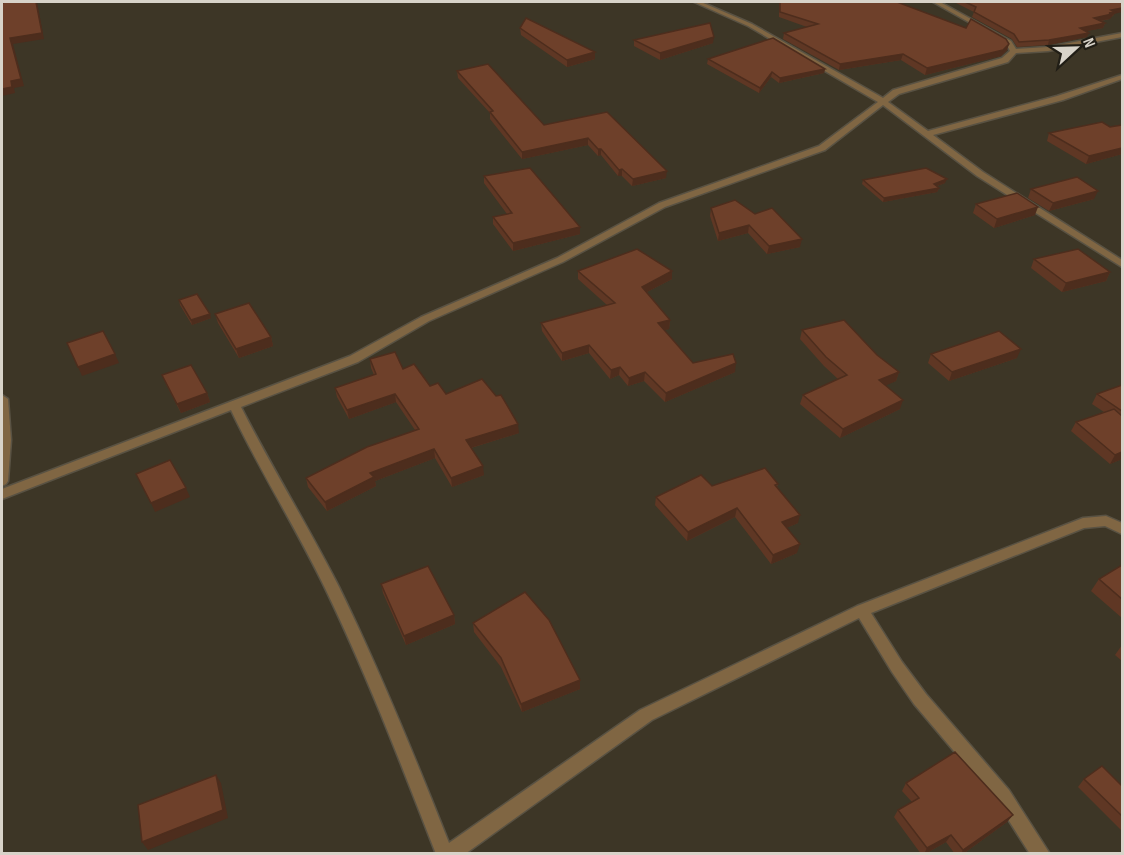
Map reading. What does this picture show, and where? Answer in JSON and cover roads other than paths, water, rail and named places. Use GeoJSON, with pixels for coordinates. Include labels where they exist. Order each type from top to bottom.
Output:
{"type":"FeatureCollection","features":[{"type":"Feature","properties":{"kind":"street"},"geometry":{"type":"LineString","coordinates":[[697,2],[750,25],[884,102],[980,174],[1122,264]]}},
{"type":"Feature","properties":{"kind":"street"},"geometry":{"type":"LineString","coordinates":[[938,2],[1009,42],[1014,51]]}},
{"type":"Feature","properties":{"kind":"street"},"geometry":{"type":"LineString","coordinates":[[2,494],[354,359],[425,319],[560,260],[662,206],[822,148],[896,92],[1005,60],[1014,51],[1048,49],[1122,36]]}},
{"type":"Feature","properties":{"kind":"street"},"geometry":{"type":"LineString","coordinates":[[926,134],[1060,98],[1122,77]]}},
{"type":"Feature","properties":{"kind":"street"},"geometry":{"type":"LineString","coordinates":[[2,399],[5,440],[2,481]]}},
{"type":"Feature","properties":{"kind":"street"},"geometry":{"type":"LineString","coordinates":[[235,405],[255,448],[331,585],[447,854],[646,715],[862,610],[1083,523],[1106,521],[1122,529]]}},
{"type":"Feature","properties":{"kind":"street"},"geometry":{"type":"LineString","coordinates":[[862,610],[920,699],[1003,796],[1041,854]]}}]}
